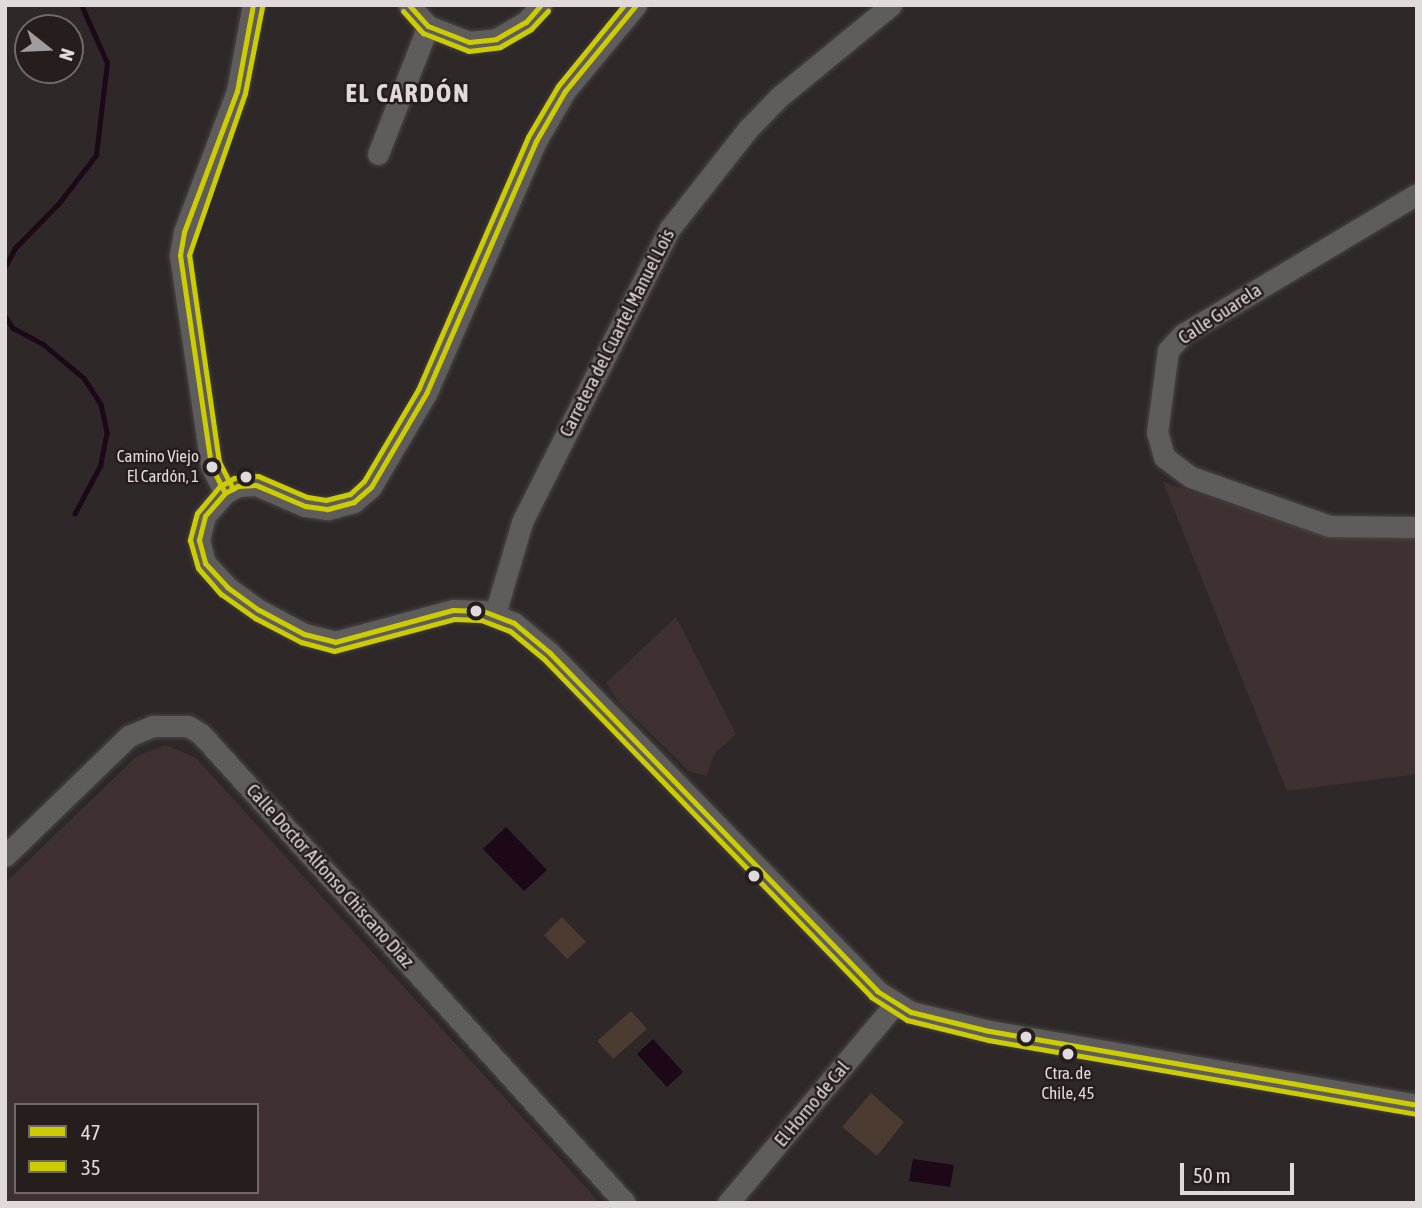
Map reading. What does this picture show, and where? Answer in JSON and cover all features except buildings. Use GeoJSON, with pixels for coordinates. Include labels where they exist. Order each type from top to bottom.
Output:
{"type":"FeatureCollection","features":[{"type":"Feature","properties":{"kind":"street"},"geometry":{"type":"LineString","coordinates":[[225,493],[211,465],[180,255],[184,232],[237,91],[253,5]]}},
{"type":"Feature","properties":{"kind":"street"},"geometry":{"type":"LineString","coordinates":[[409,5],[428,26],[469,41],[496,39],[526,22],[541,5]]}},
{"type":"Feature","properties":{"kind":"street"},"geometry":{"type":"LineString","coordinates":[[636,5],[565,92],[536,141],[427,392],[371,487],[354,502],[327,509],[305,506],[256,485],[237,486],[213,504],[200,529],[200,551],[205,563],[238,595],[304,634],[344,641],[453,610],[495,614],[522,628],[550,653],[877,991],[895,1004],[976,1028],[1417,1105]]}},
{"type":"Feature","properties":{"kind":"street","name":"Carretera del Cuartel Manuel Lois"},"geometry":{"type":"LineString","coordinates":[[495,614],[522,522],[670,228],[748,129],[779,97],[891,5]]}},
{"type":"Feature","properties":{"kind":"street"},"geometry":{"type":"LineString","coordinates":[[378,154],[428,26]]}},
{"type":"Feature","properties":{"kind":"street","name":"Calle Guarela"},"geometry":{"type":"LineString","coordinates":[[1417,194],[1183,334],[1168,349],[1157,432],[1164,457],[1191,477],[1329,526],[1417,527]]}},
{"type":"Feature","properties":{"kind":"street","name":"Calle Doctor Alfonso Chiscano Díaz"},"geometry":{"type":"LineString","coordinates":[[5,856],[129,736],[153,726],[188,726],[201,734],[625,1203]]}},
{"type":"Feature","properties":{"kind":"street","name":"El Horno de Cal"},"geometry":{"type":"LineString","coordinates":[[728,1203],[895,1004]]}},
{"type":"Feature","properties":{"kind":"shaded area"},"geometry":{"type":"Polygon","coordinates":[[[1163,482],[1322,535],[1417,535],[1417,774],[1287,791],[1163,482]]]}},
{"type":"Feature","properties":{"kind":"shaded area"},"geometry":{"type":"Polygon","coordinates":[[[676,617],[736,734],[714,754],[707,776],[689,771],[619,703],[606,683],[676,617]]]}},
{"type":"Feature","properties":{"kind":"shaded area"},"geometry":{"type":"Polygon","coordinates":[[[166,745],[196,758],[600,1203],[5,1203],[5,883],[137,756],[166,745]]]}},
{"type":"Feature","properties":{"kind":"shaded area"},"geometry":{"type":"Polygon","coordinates":[[[506,827],[547,870],[524,891],[483,849],[506,827]]]}},
{"type":"Feature","properties":{"kind":"shaded area"},"geometry":{"type":"Polygon","coordinates":[[[562,917],[586,942],[567,959],[544,935],[562,917]]]}},
{"type":"Feature","properties":{"kind":"shaded area"},"geometry":{"type":"Polygon","coordinates":[[[631,1011],[647,1029],[613,1059],[597,1041],[631,1011]]]}},
{"type":"Feature","properties":{"kind":"shaded area"},"geometry":{"type":"Polygon","coordinates":[[[653,1039],[683,1072],[667,1087],[637,1054],[653,1039]]]}},
{"type":"Feature","properties":{"kind":"shaded area"},"geometry":{"type":"Polygon","coordinates":[[[871,1093],[904,1122],[877,1156],[842,1127],[871,1093]]]}},
{"type":"Feature","properties":{"kind":"shaded area"},"geometry":{"type":"Polygon","coordinates":[[[913,1159],[954,1165],[950,1187],[909,1181],[913,1159]]]}},
{"type":"Feature","properties":{"kind":"waterway"},"geometry":{"type":"LineString","coordinates":[[5,267],[15,248],[59,203],[96,155],[107,63],[81,5]]}},
{"type":"Feature","properties":{"kind":"waterway"},"geometry":{"type":"LineString","coordinates":[[5,316],[13,328],[43,344],[84,378],[101,404],[107,433],[101,465],[75,514]]}},
{"type":"Feature","properties":{"kind":"transit line","name":"47"},"geometry":{"type":"LineString","coordinates":[[225,493],[211,465],[180,255],[184,232],[237,91],[253,5]]}},
{"type":"Feature","properties":{"kind":"transit line","name":"47"},"geometry":{"type":"LineString","coordinates":[[409,5],[428,26],[469,42],[496,39],[526,22],[541,5]]}},
{"type":"Feature","properties":{"kind":"transit line","name":"35"},"geometry":{"type":"LineString","coordinates":[[624,5],[558,86],[528,137],[419,388],[364,481],[350,494],[326,500],[307,497],[258,476],[234,478],[219,487],[197,513],[190,540],[198,568],[221,594],[255,618],[301,642],[334,651],[454,619],[481,620],[510,631],[544,659],[871,997],[907,1020],[988,1040],[1416,1114]]}},
{"type":"Feature","properties":{"kind":"transit line","name":"47"},"geometry":{"type":"LineString","coordinates":[[636,5],[565,91],[536,141],[427,392],[371,487],[354,502],[327,509],[305,506],[256,485],[238,486],[225,493],[205,516],[199,540],[205,563],[227,587],[259,610],[304,634],[335,642],[453,610],[483,611],[514,623],[550,653],[877,991],[911,1012],[989,1031],[1417,1105]]}},
{"type":"Feature","properties":{"kind":"transit line","name":"35"},"geometry":{"type":"LineString","coordinates":[[233,489],[219,462],[189,255],[245,93],[262,7]]}},
{"type":"Feature","properties":{"kind":"transit line","name":"35"},"geometry":{"type":"LineString","coordinates":[[403,11],[423,33],[469,51],[500,47],[531,29],[548,11]]}},
{"type":"Feature","properties":{"kind":"place","name":"Camino Viejo El Cardón, 1"},"geometry":{"type":"Point","coordinates":[212,467]}},
{"type":"Feature","properties":{"kind":"place","name":"Ctra. de Chile, 45"},"geometry":{"type":"Point","coordinates":[1068,1054]}},
{"type":"Feature","properties":{"kind":"district","name":"EL CARDÓN"},"geometry":{"type":"Point","coordinates":[408,94]}}]}
